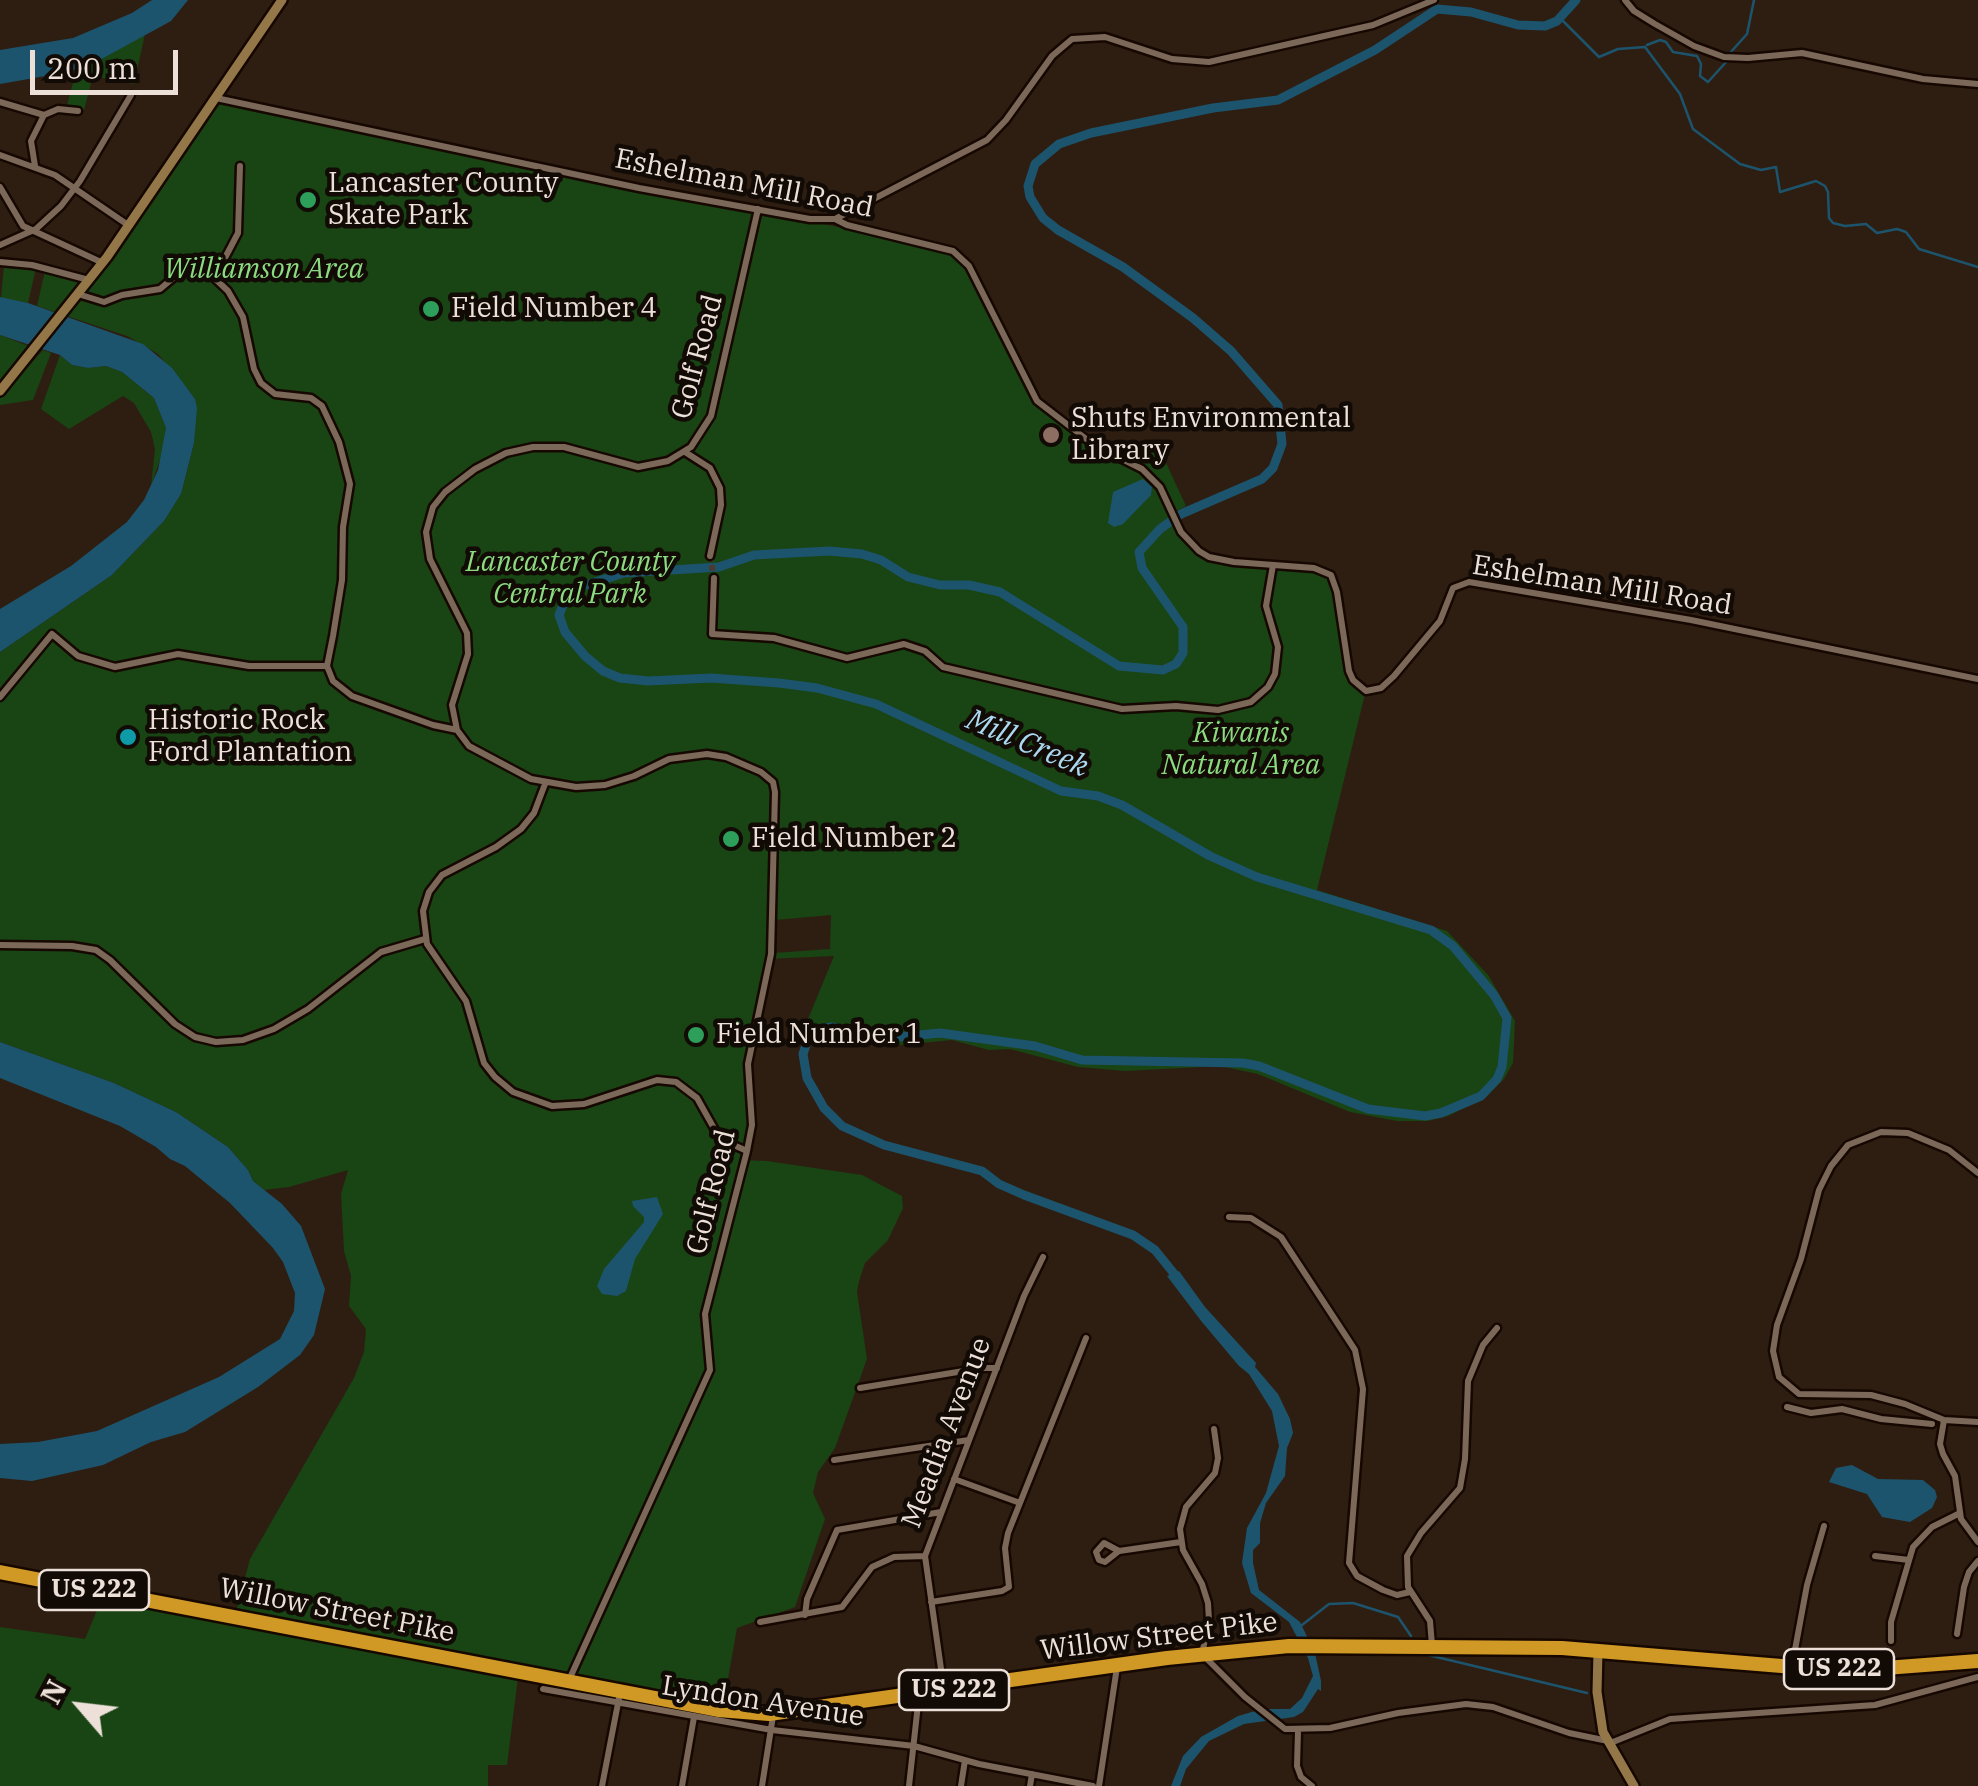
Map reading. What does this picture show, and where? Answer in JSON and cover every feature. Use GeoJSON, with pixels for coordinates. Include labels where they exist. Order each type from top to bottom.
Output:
{"type":"FeatureCollection","features":[{"type":"Feature","properties":{"kind":"highway","name":"Willow Street Pike"},"geometry":{"type":"LineString","coordinates":[[0,1572],[568,1682],[619,1697],[718,1710],[773,1722],[944,1691],[1202,1654],[1288,1646],[1432,1645],[1598,1651],[1792,1668],[1978,1662]]}},
{"type":"Feature","properties":{"kind":"main road"},"geometry":{"type":"LineString","coordinates":[[0,391],[129,226],[282,0]]}},
{"type":"Feature","properties":{"kind":"main road"},"geometry":{"type":"LineString","coordinates":[[1598,1651],[1598,1704],[1605,1740],[1634,1786]]}},
{"type":"Feature","properties":{"kind":"street"},"geometry":{"type":"LineString","coordinates":[[836,219],[987,140],[1052,56],[1072,40],[1096,36],[1177,60],[1210,62],[1373,25],[1434,0]]}},
{"type":"Feature","properties":{"kind":"street"},"geometry":{"type":"LineString","coordinates":[[1625,0],[1643,18],[1717,55],[1739,58],[1802,53],[1922,78],[1978,84]]}},
{"type":"Feature","properties":{"kind":"street"},"geometry":{"type":"LineString","coordinates":[[0,246],[50,218],[76,188],[131,94]]}},
{"type":"Feature","properties":{"kind":"street","name":"Eshelman Mill Road"},"geometry":{"type":"LineString","coordinates":[[216,98],[611,182],[758,210],[836,219],[847,226],[944,248],[960,256],[969,266],[1037,401],[1094,445],[1142,469],[1160,487],[1181,532],[1209,557],[1314,568],[1330,575],[1337,592],[1349,672],[1366,691],[1381,688],[1394,676],[1440,622],[1453,588],[1470,582],[1691,620],[1978,678]]}},
{"type":"Feature","properties":{"kind":"street"},"geometry":{"type":"LineString","coordinates":[[0,102],[44,115]]}},
{"type":"Feature","properties":{"kind":"street"},"geometry":{"type":"LineString","coordinates":[[35,166],[31,141],[44,115],[58,108],[78,111]]}},
{"type":"Feature","properties":{"kind":"street"},"geometry":{"type":"LineString","coordinates":[[0,155],[35,166],[76,188],[129,226]]}},
{"type":"Feature","properties":{"kind":"street"},"geometry":{"type":"LineString","coordinates":[[215,277],[238,233],[240,166]]}},
{"type":"Feature","properties":{"kind":"street"},"geometry":{"type":"LineString","coordinates":[[0,187],[19,222],[102,263]]}},
{"type":"Feature","properties":{"kind":"street","name":"Golf Road"},"geometry":{"type":"LineString","coordinates":[[568,1682],[709,1374],[705,1314],[752,1125],[748,1064],[771,954],[773,782],[744,764],[707,754],[669,759],[605,785],[545,784],[469,746],[457,730],[452,705],[468,646],[463,620],[427,548],[428,524],[440,497],[487,462],[527,448],[564,447],[638,467],[685,452],[704,431],[711,416],[758,210]]}},
{"type":"Feature","properties":{"kind":"street"},"geometry":{"type":"LineString","coordinates":[[0,262],[32,265],[89,280]]}},
{"type":"Feature","properties":{"kind":"street"},"geometry":{"type":"LineString","coordinates":[[78,294],[104,302],[160,289],[185,268],[198,268],[215,277],[243,317],[257,378],[275,394],[311,398],[319,403],[346,464],[350,490],[343,527],[344,565],[326,666],[333,681],[352,696],[457,730]]}},
{"type":"Feature","properties":{"kind":"street"},"geometry":{"type":"LineString","coordinates":[[685,452],[710,468],[720,488],[721,505],[710,556]]}},
{"type":"Feature","properties":{"kind":"street"},"geometry":{"type":"LineString","coordinates":[[714,578],[712,634],[774,638],[847,658],[904,644],[925,651],[943,667],[1122,709],[1230,709],[1258,697],[1275,674],[1278,647],[1266,606],[1274,565]]}},
{"type":"Feature","properties":{"kind":"street"},"geometry":{"type":"LineString","coordinates":[[0,696],[52,634],[78,656],[109,667],[178,654],[249,666],[326,666]]}},
{"type":"Feature","properties":{"kind":"street"},"geometry":{"type":"LineString","coordinates":[[545,784],[534,812],[512,836],[454,866],[434,884],[423,911],[425,938],[466,1001],[482,1059],[513,1092],[546,1105],[590,1102],[649,1081],[676,1082],[697,1098],[720,1138],[747,1150]]}},
{"type":"Feature","properties":{"kind":"street"},"geometry":{"type":"LineString","coordinates":[[0,945],[96,950],[174,1024],[195,1037],[216,1042],[243,1040],[274,1029],[308,1009],[376,955],[425,938]]}},
{"type":"Feature","properties":{"kind":"street"},"geometry":{"type":"LineString","coordinates":[[1978,1172],[1933,1142],[1900,1132],[1881,1132],[1848,1145],[1819,1190],[1801,1259],[1777,1325],[1773,1351],[1784,1384],[1799,1394],[1862,1394],[1897,1401],[1944,1420],[1978,1422]]}},
{"type":"Feature","properties":{"kind":"street"},"geometry":{"type":"LineString","coordinates":[[1229,1217],[1251,1218],[1281,1237],[1355,1350],[1363,1389],[1349,1562],[1357,1576],[1383,1590],[1398,1595],[1410,1592]]}},
{"type":"Feature","properties":{"kind":"street","name":"Meadia Avenue"},"geometry":{"type":"LineString","coordinates":[[944,1691],[925,1556],[1024,1296],[1043,1257]]}},
{"type":"Feature","properties":{"kind":"street"},"geometry":{"type":"LineString","coordinates":[[1432,1645],[1430,1621],[1410,1592],[1406,1574],[1410,1550],[1457,1493],[1463,1478],[1468,1382],[1483,1345],[1497,1328]]}},
{"type":"Feature","properties":{"kind":"street"},"geometry":{"type":"LineString","coordinates":[[931,1602],[1008,1588],[1005,1544],[1086,1338]]}},
{"type":"Feature","properties":{"kind":"street"},"geometry":{"type":"LineString","coordinates":[[860,1388],[997,1368]]}},
{"type":"Feature","properties":{"kind":"street"},"geometry":{"type":"LineString","coordinates":[[1893,1420],[1897,1401]]}},
{"type":"Feature","properties":{"kind":"street"},"geometry":{"type":"LineString","coordinates":[[1788,1407],[1812,1412],[1842,1408],[1932,1424]]}},
{"type":"Feature","properties":{"kind":"street"},"geometry":{"type":"LineString","coordinates":[[1944,1420],[1940,1444],[1956,1476],[1960,1513],[1978,1542]]}},
{"type":"Feature","properties":{"kind":"street"},"geometry":{"type":"LineString","coordinates":[[1214,1429],[1217,1466],[1211,1480],[1183,1514],[1181,1542],[1208,1603],[1209,1621],[1202,1654],[1275,1724],[1298,1730],[1466,1704],[1494,1707],[1570,1733],[1622,1740],[1670,1719],[1875,1705],[1978,1676]]}},
{"type":"Feature","properties":{"kind":"street"},"geometry":{"type":"LineString","coordinates":[[834,1460],[968,1440]]}},
{"type":"Feature","properties":{"kind":"street"},"geometry":{"type":"LineString","coordinates":[[954,1479],[1020,1503]]}},
{"type":"Feature","properties":{"kind":"street"},"geometry":{"type":"LineString","coordinates":[[805,1615],[807,1599],[837,1530],[941,1512]]}},
{"type":"Feature","properties":{"kind":"street"},"geometry":{"type":"LineString","coordinates":[[1890,1640],[1891,1622],[1919,1538],[1960,1513]]}},
{"type":"Feature","properties":{"kind":"street"},"geometry":{"type":"LineString","coordinates":[[1792,1668],[1806,1592],[1824,1526]]}},
{"type":"Feature","properties":{"kind":"street"},"geometry":{"type":"LineString","coordinates":[[1119,1551],[1181,1542]]}},
{"type":"Feature","properties":{"kind":"street"},"geometry":{"type":"LineString","coordinates":[[760,1622],[846,1604],[864,1576],[880,1562],[925,1556]]}},
{"type":"Feature","properties":{"kind":"street"},"geometry":{"type":"LineString","coordinates":[[1875,1556],[1910,1560]]}},
{"type":"Feature","properties":{"kind":"street"},"geometry":{"type":"LineString","coordinates":[[1957,1634],[1964,1587],[1978,1561]]}},
{"type":"Feature","properties":{"kind":"street"},"geometry":{"type":"LineString","coordinates":[[1096,1786],[1116,1666]]}},
{"type":"Feature","properties":{"kind":"street","name":"Lyndon Avenue"},"geometry":{"type":"LineString","coordinates":[[543,1690],[619,1697],[694,1717],[773,1722],[914,1746],[1096,1786]]}},
{"type":"Feature","properties":{"kind":"street"},"geometry":{"type":"LineString","coordinates":[[909,1786],[919,1695]]}},
{"type":"Feature","properties":{"kind":"street"},"geometry":{"type":"LineString","coordinates":[[602,1786],[619,1697]]}},
{"type":"Feature","properties":{"kind":"street"},"geometry":{"type":"LineString","coordinates":[[682,1786],[694,1717]]}},
{"type":"Feature","properties":{"kind":"street"},"geometry":{"type":"LineString","coordinates":[[762,1786],[773,1722]]}},
{"type":"Feature","properties":{"kind":"street"},"geometry":{"type":"LineString","coordinates":[[1298,1730],[1298,1773],[1312,1786]]}},
{"type":"Feature","properties":{"kind":"street"},"geometry":{"type":"LineString","coordinates":[[961,1786],[965,1760]]}},
{"type":"Feature","properties":{"kind":"street"},"geometry":{"type":"LineString","coordinates":[[1030,1786],[1032,1774]]}},
{"type":"Feature","properties":{"kind":"green space"},"geometry":{"type":"Polygon","coordinates":[[[145,34],[134,84],[93,76],[84,110],[67,105],[77,68],[98,61],[145,34]]]}},
{"type":"Feature","properties":{"kind":"green space","name":"Lancaster County Central Park"},"geometry":{"type":"Polygon","coordinates":[[[217,102],[948,252],[958,258],[1026,389],[1045,412],[1088,444],[1127,462],[1135,454],[1161,452],[1186,506],[1170,514],[1181,537],[1195,553],[1217,563],[1315,572],[1328,578],[1346,673],[1365,694],[1317,890],[1447,931],[1488,975],[1515,1021],[1513,1063],[1487,1096],[1448,1116],[1428,1121],[1397,1121],[1350,1112],[1258,1074],[1220,1066],[1125,1071],[1078,1067],[1010,1049],[989,1050],[952,1040],[902,1045],[833,1033],[823,1034],[810,1046],[801,1036],[834,956],[766,959],[746,1056],[748,1128],[740,1160],[862,1175],[902,1196],[903,1208],[888,1240],[865,1263],[859,1281],[857,1292],[867,1359],[835,1448],[818,1472],[813,1493],[825,1519],[795,1607],[737,1628],[723,1707],[236,1612],[250,1559],[354,1378],[364,1352],[366,1329],[349,1306],[351,1276],[344,1251],[341,1194],[348,1170],[264,1190],[228,1147],[176,1112],[114,1083],[0,1042],[0,652],[112,575],[164,521],[181,494],[194,443],[195,399],[158,354],[127,336],[37,306],[45,271],[92,283],[217,102]],[[831,915],[775,920],[774,953],[830,949],[831,915]]]}},
{"type":"Feature","properties":{"kind":"green space"},"geometry":{"type":"Polygon","coordinates":[[[4,265],[36,268],[28,303],[1,298],[4,265]]]}},
{"type":"Feature","properties":{"kind":"green space"},"geometry":{"type":"Polygon","coordinates":[[[0,335],[31,347],[0,386],[0,335]]]}},
{"type":"Feature","properties":{"kind":"green space"},"geometry":{"type":"Polygon","coordinates":[[[43,350],[51,353],[33,400],[0,405],[0,398],[43,350]]]}},
{"type":"Feature","properties":{"kind":"green space"},"geometry":{"type":"Polygon","coordinates":[[[60,355],[72,365],[106,366],[122,372],[154,398],[166,428],[164,448],[151,486],[155,449],[151,432],[134,403],[123,396],[69,429],[41,409],[60,355]]]}},
{"type":"Feature","properties":{"kind":"green space"},"geometry":{"type":"Polygon","coordinates":[[[103,1596],[518,1677],[507,1765],[488,1765],[488,1786],[0,1786],[0,1627],[85,1639],[103,1596]]]}},
{"type":"Feature","properties":{"kind":"water"},"geometry":{"type":"Polygon","coordinates":[[[152,0],[188,0],[171,21],[98,61],[68,72],[0,84],[0,50],[73,38],[132,13],[152,0]]]}},
{"type":"Feature","properties":{"kind":"water"},"geometry":{"type":"Polygon","coordinates":[[[0,297],[28,303],[143,344],[172,368],[195,399],[197,408],[194,443],[181,494],[164,521],[112,575],[0,652],[0,609],[71,566],[127,522],[144,500],[158,470],[166,428],[154,398],[122,372],[106,366],[72,365],[60,355],[0,335],[0,297]]]}},
{"type":"Feature","properties":{"kind":"water"},"geometry":{"type":"Polygon","coordinates":[[[1143,479],[1152,487],[1151,495],[1123,524],[1114,527],[1108,523],[1113,492],[1143,479]]]}},
{"type":"Feature","properties":{"kind":"water"},"geometry":{"type":"Polygon","coordinates":[[[0,1042],[114,1083],[176,1112],[228,1147],[253,1181],[282,1204],[301,1226],[325,1289],[314,1335],[300,1355],[258,1387],[185,1432],[151,1442],[103,1465],[32,1481],[0,1478],[0,1444],[38,1442],[97,1431],[219,1377],[280,1339],[294,1311],[295,1293],[273,1248],[230,1203],[185,1166],[120,1126],[0,1078],[0,1042]]]}},
{"type":"Feature","properties":{"kind":"water"},"geometry":{"type":"Polygon","coordinates":[[[657,1197],[663,1214],[635,1259],[626,1291],[617,1296],[602,1294],[597,1286],[604,1269],[644,1222],[632,1201],[657,1197]]]}},
{"type":"Feature","properties":{"kind":"water"},"geometry":{"type":"Polygon","coordinates":[[[1179,1271],[1205,1307],[1256,1363],[1290,1419],[1293,1433],[1287,1448],[1285,1476],[1266,1503],[1253,1563],[1259,1590],[1300,1622],[1315,1653],[1321,1691],[1318,1689],[1303,1712],[1294,1717],[1244,1724],[1209,1741],[1186,1769],[1180,1786],[1171,1786],[1183,1756],[1201,1737],[1238,1716],[1262,1709],[1290,1709],[1302,1698],[1313,1676],[1289,1622],[1251,1593],[1242,1563],[1247,1528],[1266,1493],[1279,1446],[1272,1411],[1249,1374],[1167,1276],[1179,1271]]]}},
{"type":"Feature","properties":{"kind":"water"},"geometry":{"type":"Polygon","coordinates":[[[1852,1465],[1878,1479],[1923,1480],[1935,1490],[1937,1497],[1932,1508],[1910,1522],[1882,1517],[1867,1494],[1829,1482],[1836,1468],[1852,1465]]]}},
{"type":"Feature","properties":{"kind":"waterway","name":"Mill Creek"},"geometry":{"type":"LineString","coordinates":[[1180,1281],[1155,1250],[1133,1235],[1024,1195],[982,1171],[884,1145],[842,1126],[824,1108],[807,1078],[803,1054],[808,1039],[818,1029],[831,1027],[889,1038],[940,1033],[1035,1046],[1082,1060],[1243,1063],[1368,1109],[1425,1116],[1481,1096],[1502,1067],[1507,1018],[1494,995],[1453,946],[1431,930],[1257,877],[1210,856],[1122,805],[1098,796],[1061,791],[876,704],[817,688],[779,683],[620,678],[603,671],[585,656],[565,632],[559,615],[565,600],[583,586],[624,573],[719,567],[754,555],[829,551],[862,554],[881,560],[908,577],[940,585],[969,585],[1000,592],[1119,666],[1163,670],[1176,664],[1183,653],[1183,627],[1142,568],[1139,552],[1181,514],[1262,479],[1273,468],[1282,444],[1278,405],[1231,351],[1193,318],[1123,267],[1043,218],[1028,186],[1035,164],[1059,144],[1091,133],[1213,108],[1278,100],[1375,50],[1437,9],[1471,12],[1518,25],[1545,26],[1557,21],[1576,0]]}},
{"type":"Feature","properties":{"kind":"waterway"},"geometry":{"type":"LineString","coordinates":[[1730,53],[1747,34],[1754,0]]}},
{"type":"Feature","properties":{"kind":"waterway"},"geometry":{"type":"LineString","coordinates":[[1560,18],[1599,57],[1618,49],[1645,47],[1680,94],[1693,129],[1740,164],[1761,170],[1776,167],[1780,192],[1816,181],[1828,192],[1829,218],[1833,223],[1866,224],[1877,233],[1897,229],[1906,232],[1919,249],[1978,267]]}},
{"type":"Feature","properties":{"kind":"waterway"},"geometry":{"type":"LineString","coordinates":[[1647,45],[1660,40],[1673,52],[1697,56],[1700,76],[1708,82],[1727,61]]}},
{"type":"Feature","properties":{"kind":"waterway"},"geometry":{"type":"LineString","coordinates":[[1302,1625],[1329,1604],[1353,1603],[1398,1617],[1411,1636]]}},
{"type":"Feature","properties":{"kind":"waterway"},"geometry":{"type":"LineString","coordinates":[[1424,1654],[1587,1693]]}},
{"type":"Feature","properties":{"kind":"tunnel"},"geometry":{"type":"LineString","coordinates":[[710,556],[714,578]]}},
{"type":"Feature","properties":{"kind":"place","name":"Lancaster County Skate Park"},"geometry":{"type":"Point","coordinates":[308,200]}},
{"type":"Feature","properties":{"kind":"place","name":"Field Number 4"},"geometry":{"type":"Point","coordinates":[431,309]}},
{"type":"Feature","properties":{"kind":"place","name":"Shuts Environmental Library"},"geometry":{"type":"Point","coordinates":[1051,435]}},
{"type":"Feature","properties":{"kind":"place","name":"Historic Rock Ford Plantation"},"geometry":{"type":"Point","coordinates":[128,737]}},
{"type":"Feature","properties":{"kind":"place","name":"Field Number 2"},"geometry":{"type":"Point","coordinates":[731,839]}},
{"type":"Feature","properties":{"kind":"place","name":"Field Number 1"},"geometry":{"type":"Point","coordinates":[696,1035]}},
{"type":"Feature","properties":{"kind":"park label","name":"Williamson Area"},"geometry":{"type":"Point","coordinates":[264,270]}},
{"type":"Feature","properties":{"kind":"park label","name":"Kiwanis Natural Area"},"geometry":{"type":"Point","coordinates":[1241,750]}}]}
